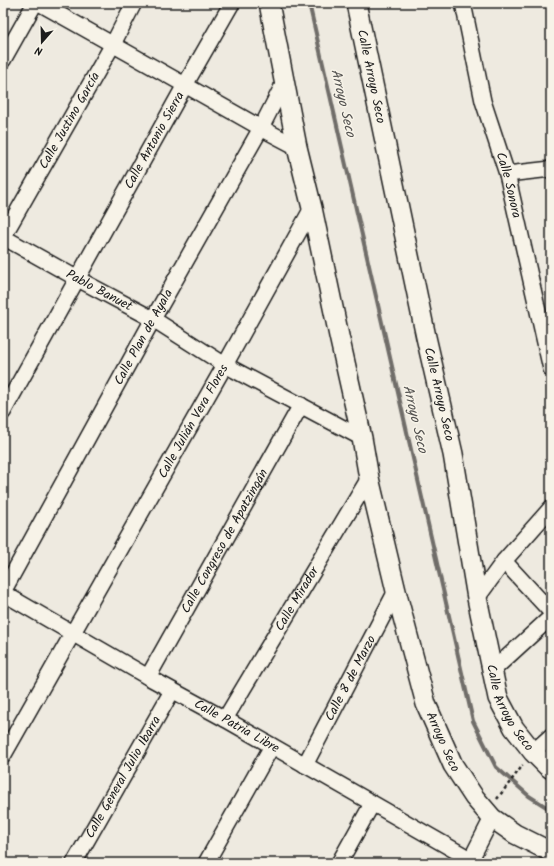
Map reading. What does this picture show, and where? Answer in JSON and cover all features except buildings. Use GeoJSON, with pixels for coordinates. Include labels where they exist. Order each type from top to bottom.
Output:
{"type":"FeatureCollection","features":[{"type":"Feature","properties":{"kind":"street"},"geometry":{"type":"LineString","coordinates":[[3,60],[35,3]]}},
{"type":"Feature","properties":{"kind":"street"},"geometry":{"type":"LineString","coordinates":[[39,3],[297,147]]}},
{"type":"Feature","properties":{"kind":"street","name":"Calle Justino García"},"geometry":{"type":"LineString","coordinates":[[3,237],[113,44],[134,3]]}},
{"type":"Feature","properties":{"kind":"street","name":"Calle Antonio Sierra"},"geometry":{"type":"LineString","coordinates":[[3,412],[232,3]]}},
{"type":"Feature","properties":{"kind":"street","name":"Arroyo Seco"},"geometry":{"type":"LineString","coordinates":[[269,3],[297,147],[312,208],[362,438],[369,478],[396,591],[426,704],[452,765],[474,796],[490,815],[516,834],[551,852]]}},
{"type":"Feature","properties":{"kind":"street","name":"Calle Arroyo Seco"},"geometry":{"type":"LineString","coordinates":[[356,3],[426,337],[453,454],[476,598],[498,698],[514,728],[533,752],[551,769]]}},
{"type":"Feature","properties":{"kind":"street","name":"Calle Sonora"},"geometry":{"type":"LineString","coordinates":[[463,3],[483,101],[507,174],[544,308],[551,369]]}},
{"type":"Feature","properties":{"kind":"street","name":"Calle Plan de Ayala"},"geometry":{"type":"LineString","coordinates":[[3,592],[153,319],[261,128],[284,83]]}},
{"type":"Feature","properties":{"kind":"street"},"geometry":{"type":"LineString","coordinates":[[507,174],[551,169]]}},
{"type":"Feature","properties":{"kind":"street","name":"Calle Julián Vera Flores"},"geometry":{"type":"LineString","coordinates":[[3,756],[225,365],[312,208]]}},
{"type":"Feature","properties":{"kind":"street","name":"Pablo Banuet"},"geometry":{"type":"LineString","coordinates":[[3,237],[153,319],[225,365],[362,438]]}},
{"type":"Feature","properties":{"kind":"street","name":"Calle Congreso de Apatzingán"},"geometry":{"type":"LineString","coordinates":[[148,677],[301,405]]}},
{"type":"Feature","properties":{"kind":"street","name":"Calle Mirador"},"geometry":{"type":"LineString","coordinates":[[225,719],[369,478]]}},
{"type":"Feature","properties":{"kind":"street"},"geometry":{"type":"LineString","coordinates":[[476,598],[504,561],[551,508]]}},
{"type":"Feature","properties":{"kind":"street"},"geometry":{"type":"LineString","coordinates":[[504,561],[551,612]]}},
{"type":"Feature","properties":{"kind":"street","name":"Calle 8 de Marzo"},"geometry":{"type":"LineString","coordinates":[[305,765],[396,591]]}},
{"type":"Feature","properties":{"kind":"street","name":"Calle Patria Libre"},"geometry":{"type":"LineString","coordinates":[[3,592],[172,691],[225,719],[472,862]]}},
{"type":"Feature","properties":{"kind":"street"},"geometry":{"type":"LineString","coordinates":[[492,671],[551,617]]}},
{"type":"Feature","properties":{"kind":"street","name":"Calle General Julio Ibarra"},"geometry":{"type":"LineString","coordinates":[[74,863],[172,691]]}},
{"type":"Feature","properties":{"kind":"street"},"geometry":{"type":"LineString","coordinates":[[533,752],[551,736]]}},
{"type":"Feature","properties":{"kind":"street"},"geometry":{"type":"LineString","coordinates":[[206,863],[272,746]]}},
{"type":"Feature","properties":{"kind":"street"},"geometry":{"type":"LineString","coordinates":[[339,863],[372,804]]}},
{"type":"Feature","properties":{"kind":"street"},"geometry":{"type":"LineString","coordinates":[[472,862],[490,815]]}},
{"type":"Feature","properties":{"kind":"path"},"geometry":{"type":"LineString","coordinates":[[490,815],[533,752]]}},
{"type":"Feature","properties":{"kind":"waterway","name":"Arroyo Seco"},"geometry":{"type":"LineString","coordinates":[[309,3],[473,721],[496,767],[529,796],[551,810]]}}]}
